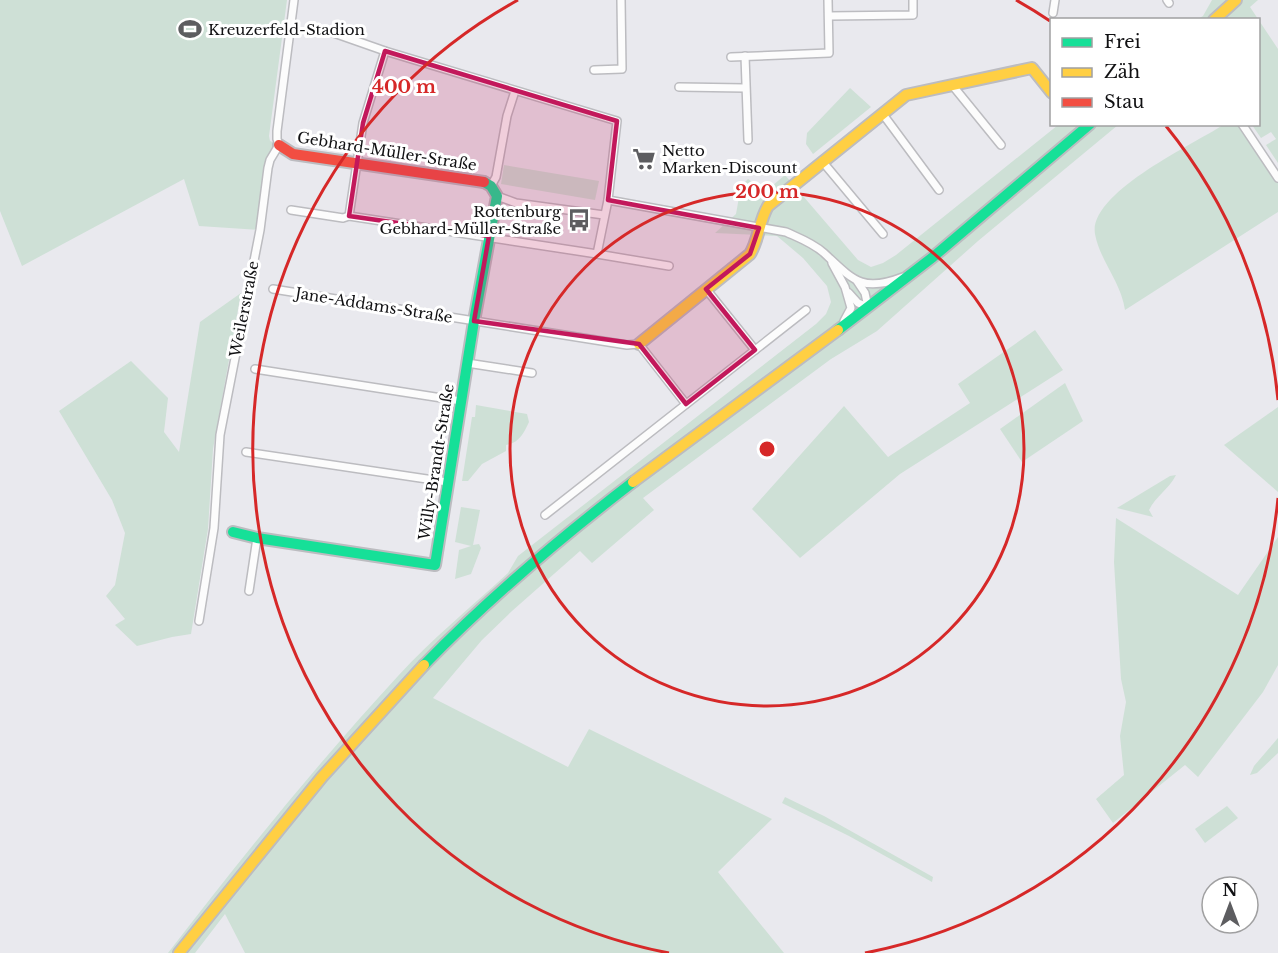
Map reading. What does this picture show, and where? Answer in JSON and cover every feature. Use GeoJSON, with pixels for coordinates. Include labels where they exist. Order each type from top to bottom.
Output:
{"type":"FeatureCollection","features":[{"type":"Feature","properties":{"kind":"street","name":"Weilerstraße"},"geometry":{"type":"LineString","coordinates":[[200,621],[214,528],[220,435],[260,230],[268,168],[279,145],[277,131],[294,0]]}},
{"type":"Feature","properties":{"kind":"street"},"geometry":{"type":"LineString","coordinates":[[594,70],[622,69],[621,0]]}},
{"type":"Feature","properties":{"kind":"street"},"geometry":{"type":"LineString","coordinates":[[731,57],[829,53],[828,0]]}},
{"type":"Feature","properties":{"kind":"street"},"geometry":{"type":"LineString","coordinates":[[829,16],[912,15],[913,0]]}},
{"type":"Feature","properties":{"kind":"street"},"geometry":{"type":"LineString","coordinates":[[1053,12],[1055,0]]}},
{"type":"Feature","properties":{"kind":"street"},"geometry":{"type":"LineString","coordinates":[[1216,18],[1236,0]]}},
{"type":"Feature","properties":{"kind":"street"},"geometry":{"type":"LineString","coordinates":[[325,30],[385,51],[617,120],[608,200],[597,254]]}},
{"type":"Feature","properties":{"kind":"street"},"geometry":{"type":"LineString","coordinates":[[349,216],[363,123],[385,51]]}},
{"type":"Feature","properties":{"kind":"street"},"geometry":{"type":"LineString","coordinates":[[745,56],[748,140]]}},
{"type":"Feature","properties":{"kind":"street"},"geometry":{"type":"LineString","coordinates":[[686,404],[639,344],[750,254],[754,249],[764,211],[768,206],[906,95],[1032,68],[1050,90]]}},
{"type":"Feature","properties":{"kind":"street"},"geometry":{"type":"LineString","coordinates":[[953,86],[1001,145]]}},
{"type":"Feature","properties":{"kind":"street"},"geometry":{"type":"LineString","coordinates":[[679,87],[746,88]]}},
{"type":"Feature","properties":{"kind":"street"},"geometry":{"type":"LineString","coordinates":[[494,191],[507,116],[515,91]]}},
{"type":"Feature","properties":{"kind":"street"},"geometry":{"type":"LineString","coordinates":[[882,113],[939,190]]}},
{"type":"Feature","properties":{"kind":"street"},"geometry":{"type":"LineString","coordinates":[[179,953],[272,833],[377,713],[472,618],[550,548],[630,484],[914,272],[1088,126]]}},
{"type":"Feature","properties":{"kind":"street"},"geometry":{"type":"LineString","coordinates":[[1243,126],[1278,178]]}},
{"type":"Feature","properties":{"kind":"street","name":"Gebhard-Müller-Straße"},"geometry":{"type":"LineString","coordinates":[[279,145],[293,154],[481,180],[494,191],[516,203],[604,215]]}},
{"type":"Feature","properties":{"kind":"street"},"geometry":{"type":"LineString","coordinates":[[822,161],[883,234]]}},
{"type":"Feature","properties":{"kind":"street","name":"Willy-Brandt-Straße"},"geometry":{"type":"LineString","coordinates":[[257,538],[435,565],[489,237],[494,191]]}},
{"type":"Feature","properties":{"kind":"street"},"geometry":{"type":"LineString","coordinates":[[608,200],[786,232],[814,245],[857,281],[865,293],[868,307]]}},
{"type":"Feature","properties":{"kind":"street"},"geometry":{"type":"LineString","coordinates":[[291,210],[343,218],[349,216],[669,266]]}},
{"type":"Feature","properties":{"kind":"street"},"geometry":{"type":"LineString","coordinates":[[831,261],[845,287],[858,303],[868,307]]}},
{"type":"Feature","properties":{"kind":"street"},"geometry":{"type":"LineString","coordinates":[[857,281],[880,284],[914,272]]}},
{"type":"Feature","properties":{"kind":"street"},"geometry":{"type":"LineString","coordinates":[[833,334],[849,316],[851,308],[845,287]]}},
{"type":"Feature","properties":{"kind":"street","name":"Jane-Addams-Straße"},"geometry":{"type":"LineString","coordinates":[[273,289],[627,345],[639,344]]}},
{"type":"Feature","properties":{"kind":"street"},"geometry":{"type":"LineString","coordinates":[[706,289],[755,351]]}},
{"type":"Feature","properties":{"kind":"street"},"geometry":{"type":"LineString","coordinates":[[545,514],[806,310]]}},
{"type":"Feature","properties":{"kind":"street"},"geometry":{"type":"LineString","coordinates":[[467,363],[532,373]]}},
{"type":"Feature","properties":{"kind":"street"},"geometry":{"type":"LineString","coordinates":[[255,369],[461,401]]}},
{"type":"Feature","properties":{"kind":"street"},"geometry":{"type":"LineString","coordinates":[[246,452],[447,482]]}},
{"type":"Feature","properties":{"kind":"street"},"geometry":{"type":"LineString","coordinates":[[233,532],[257,538],[249,591]]}},
{"type":"Feature","properties":{"kind":"highlighted area"},"geometry":{"type":"Polygon","coordinates":[[[385,51],[617,121],[608,200],[759,228],[750,254],[706,289],[755,350],[686,404],[639,344],[474,321],[489,236],[349,216],[363,123],[385,51]]]}},
{"type":"Feature","properties":{"kind":"green space"},"geometry":{"type":"Polygon","coordinates":[[[0,0],[287,0],[269,136],[270,141],[279,145],[270,160],[260,230],[199,226],[184,179],[22,266],[0,211],[0,0]]]}},
{"type":"Feature","properties":{"kind":"green space"},"geometry":{"type":"Polygon","coordinates":[[[1212,0],[1258,0],[1250,7],[1257,18],[1200,18],[1212,0]]]}},
{"type":"Feature","properties":{"kind":"green space"},"geometry":{"type":"Polygon","coordinates":[[[1260,22],[1278,49],[1278,163],[1266,145],[1276,139],[1271,132],[1261,138],[1253,126],[1260,126],[1260,22]]]}},
{"type":"Feature","properties":{"kind":"green space"},"geometry":{"type":"Polygon","coordinates":[[[850,88],[871,107],[813,154],[806,144],[807,133],[850,88]]]}},
{"type":"Feature","properties":{"kind":"green space"},"geometry":{"type":"Polygon","coordinates":[[[1057,126],[1117,126],[978,241],[877,331],[831,359],[643,498],[654,510],[592,563],[580,551],[482,640],[433,698],[568,767],[589,729],[772,819],[718,872],[784,953],[245,953],[225,914],[195,953],[168,953],[223,882],[338,743],[424,649],[508,573],[518,556],[826,314],[831,302],[827,286],[803,258],[777,236],[715,233],[736,214],[741,186],[748,179],[766,191],[785,175],[858,260],[871,267],[896,255],[1057,126]]]}},
{"type":"Feature","properties":{"kind":"green space"},"geometry":{"type":"Polygon","coordinates":[[[1221,126],[1243,126],[1278,178],[1278,212],[1125,310],[1119,290],[1098,244],[1095,234],[1097,218],[1108,202],[1125,187],[1168,157],[1221,126]]]}},
{"type":"Feature","properties":{"kind":"green space"},"geometry":{"type":"Polygon","coordinates":[[[504,165],[599,181],[595,200],[501,184],[504,165]]]}},
{"type":"Feature","properties":{"kind":"green space"},"geometry":{"type":"Polygon","coordinates":[[[241,293],[213,449],[208,529],[191,634],[137,646],[115,625],[125,619],[106,596],[115,585],[125,533],[112,500],[59,411],[131,361],[168,398],[164,432],[179,452],[200,322],[241,293]]]}},
{"type":"Feature","properties":{"kind":"green space"},"geometry":{"type":"Polygon","coordinates":[[[1035,330],[1063,370],[900,474],[800,558],[752,509],[844,406],[888,457],[970,403],[958,384],[1035,330]]]}},
{"type":"Feature","properties":{"kind":"green space"},"geometry":{"type":"Polygon","coordinates":[[[1065,383],[1083,421],[1022,462],[1000,429],[1065,383]]]}},
{"type":"Feature","properties":{"kind":"green space"},"geometry":{"type":"Polygon","coordinates":[[[476,405],[527,414],[529,422],[518,440],[506,445],[506,451],[482,464],[468,481],[462,481],[472,417],[475,417],[476,405]]]}},
{"type":"Feature","properties":{"kind":"green space"},"geometry":{"type":"Polygon","coordinates":[[[1278,407],[1278,492],[1224,445],[1278,407]]]}},
{"type":"Feature","properties":{"kind":"green space"},"geometry":{"type":"Polygon","coordinates":[[[1176,475],[1149,510],[1153,517],[1117,508],[1170,476],[1176,475]]]}},
{"type":"Feature","properties":{"kind":"green space"},"geometry":{"type":"Polygon","coordinates":[[[461,507],[480,510],[473,545],[479,544],[481,548],[471,574],[455,579],[459,550],[471,546],[455,542],[461,507]]]}},
{"type":"Feature","properties":{"kind":"green space"},"geometry":{"type":"Polygon","coordinates":[[[1116,518],[1238,595],[1278,537],[1278,665],[1263,692],[1198,777],[1185,765],[1113,823],[1096,799],[1124,775],[1120,736],[1126,702],[1121,679],[1114,562],[1116,518]]]}},
{"type":"Feature","properties":{"kind":"green space"},"geometry":{"type":"Polygon","coordinates":[[[1278,738],[1278,753],[1257,773],[1250,775],[1254,766],[1278,738]]]}},
{"type":"Feature","properties":{"kind":"green space"},"geometry":{"type":"Polygon","coordinates":[[[785,797],[824,816],[933,877],[932,882],[849,836],[782,803],[785,797]]]}},
{"type":"Feature","properties":{"kind":"green space"},"geometry":{"type":"Polygon","coordinates":[[[1227,806],[1238,818],[1205,843],[1195,829],[1227,806]]]}},
{"type":"Feature","properties":{"kind":"traffic: fast"},"geometry":{"type":"LineString","coordinates":[[838,330],[933,257],[1088,126]]}},
{"type":"Feature","properties":{"kind":"traffic: fast"},"geometry":{"type":"LineString","coordinates":[[233,532],[257,538],[435,565],[474,321],[497,196],[491,186],[484,182]]}},
{"type":"Feature","properties":{"kind":"traffic: fast"},"geometry":{"type":"LineString","coordinates":[[424,665],[525,570],[633,482]]}},
{"type":"Feature","properties":{"kind":"traffic: slow"},"geometry":{"type":"LineString","coordinates":[[1216,18],[1236,0]]}},
{"type":"Feature","properties":{"kind":"traffic: slow"},"geometry":{"type":"LineString","coordinates":[[639,344],[750,254],[768,206],[906,95],[1032,68],[1050,90]]}},
{"type":"Feature","properties":{"kind":"traffic: slow"},"geometry":{"type":"LineString","coordinates":[[633,482],[838,330]]}},
{"type":"Feature","properties":{"kind":"traffic: slow"},"geometry":{"type":"LineString","coordinates":[[179,953],[322,777],[424,665]]}},
{"type":"Feature","properties":{"kind":"traffic: jam"},"geometry":{"type":"LineString","coordinates":[[279,145],[293,154],[484,182]]}},
{"type":"Feature","properties":{"kind":"place","name":"Kreuzerfeld-Stadion"},"geometry":{"type":"Point","coordinates":[190,29]}},
{"type":"Feature","properties":{"kind":"place","name":"Netto Marken-Discount"},"geometry":{"type":"Point","coordinates":[644,159]}},
{"type":"Feature","properties":{"kind":"place","name":"Rottenburg Gebhard-Müller-Straße"},"geometry":{"type":"Point","coordinates":[579,220]}}]}
